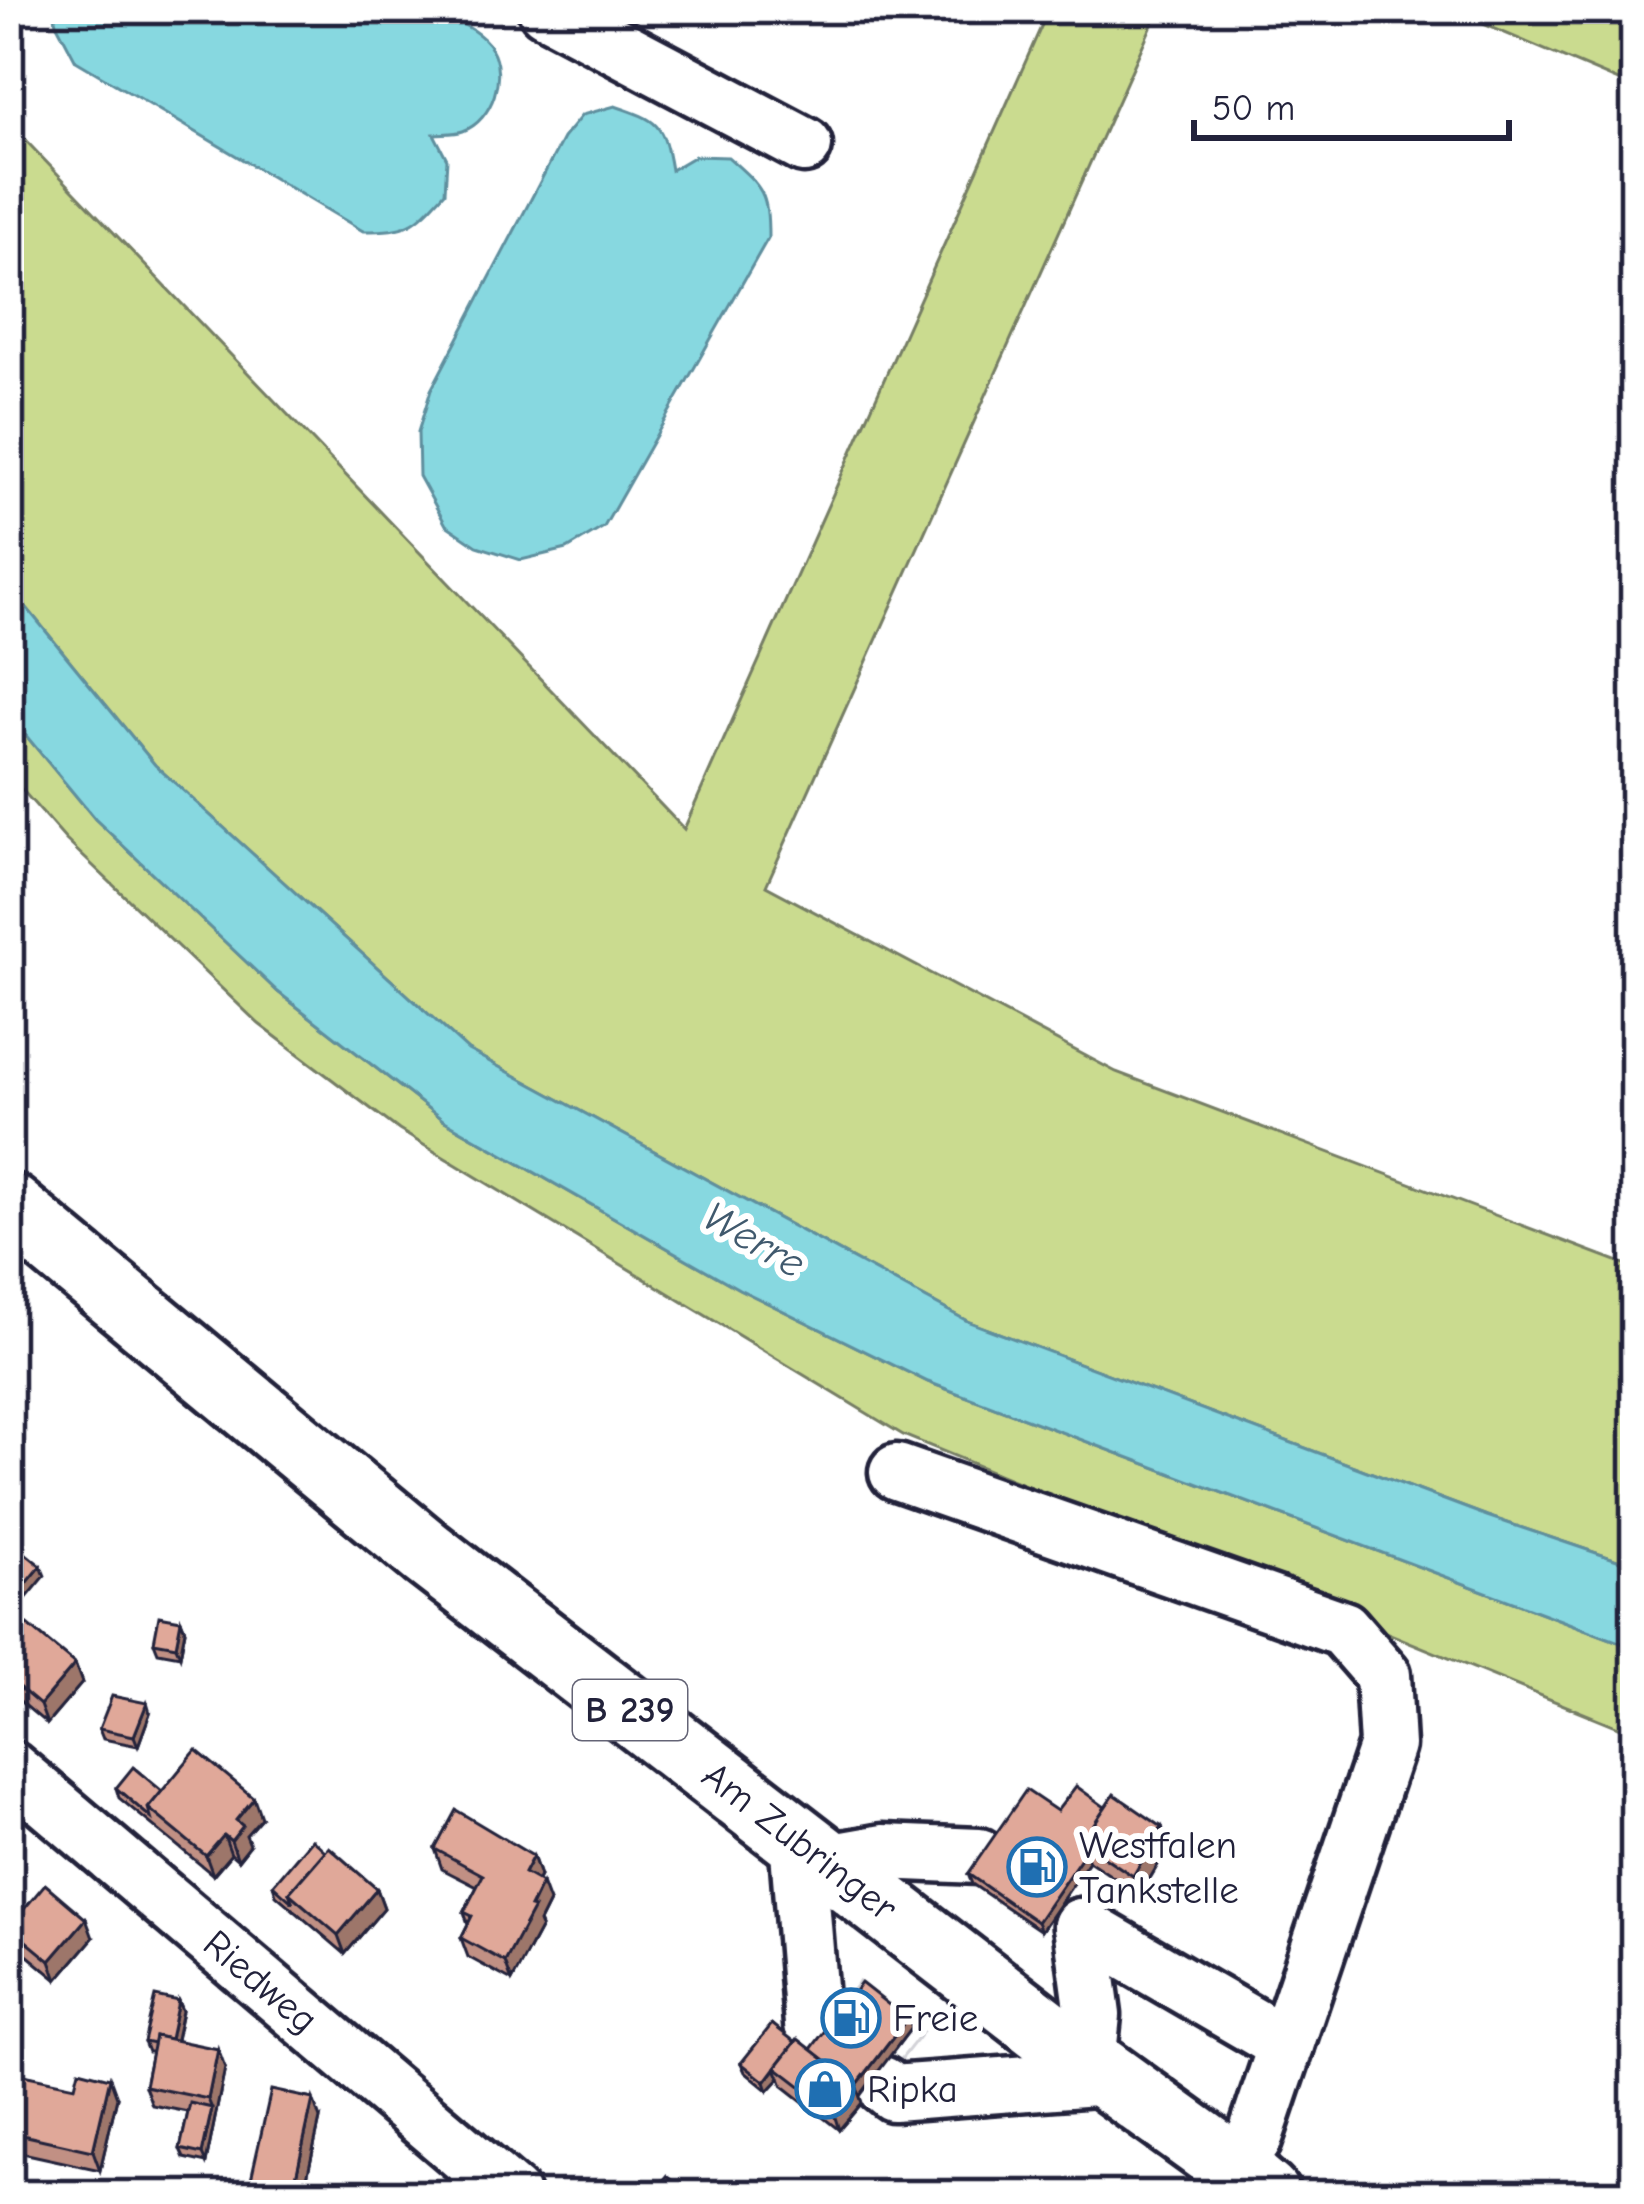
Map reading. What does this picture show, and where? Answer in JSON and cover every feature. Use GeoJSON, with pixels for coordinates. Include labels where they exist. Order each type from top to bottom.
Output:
{"type":"FeatureCollection","features":[{"type":"Feature","properties":{"kind":"main road","name":"Am Zubringer"},"geometry":{"type":"LineString","coordinates":[[9,1207],[426,1553],[1249,2181]]}},
{"type":"Feature","properties":{"kind":"street"},"geometry":{"type":"LineString","coordinates":[[546,9],[804,145]]}},
{"type":"Feature","properties":{"kind":"street"},"geometry":{"type":"LineString","coordinates":[[897,1472],[1343,1629],[1383,1675],[1387,1745],[1254,2140],[1249,2181]]}},
{"type":"Feature","properties":{"kind":"street","name":"Riedweg"},"geometry":{"type":"LineString","coordinates":[[9,1768],[512,2195]]}},
{"type":"Feature","properties":{"kind":"street"},"geometry":{"type":"LineString","coordinates":[[824,2002],[812,1850],[979,1856]]}},
{"type":"Feature","properties":{"kind":"street"},"geometry":{"type":"LineString","coordinates":[[895,2068],[893,2093],[1098,2070],[1081,1926],[1286,2045]]}},
{"type":"Feature","properties":{"kind":"green space"},"geometry":{"type":"Polygon","coordinates":[[[1049,9],[1159,9],[766,886],[1116,1072],[1635,1268],[1635,1566],[1487,1516],[969,1322],[468,1050],[155,765],[9,586],[9,123],[684,829],[1049,9]]]}},
{"type":"Feature","properties":{"kind":"green space"},"geometry":{"type":"Polygon","coordinates":[[[1448,9],[1635,9],[1635,88],[1448,9]]]}},
{"type":"Feature","properties":{"kind":"green space"},"geometry":{"type":"Polygon","coordinates":[[[9,715],[95,819],[278,992],[443,1120],[739,1289],[928,1382],[1635,1648],[1635,1734],[903,1435],[399,1130],[259,1024],[66,840],[9,775],[9,715]]]}},
{"type":"Feature","properties":{"kind":"water"},"geometry":{"type":"Polygon","coordinates":[[[53,9],[435,9],[487,42],[496,59],[497,83],[489,107],[473,125],[460,132],[434,134],[447,159],[445,192],[410,224],[363,231],[76,61],[53,9]]]}},
{"type":"Feature","properties":{"kind":"water"},"geometry":{"type":"Polygon","coordinates":[[[615,106],[656,126],[671,170],[695,156],[728,157],[761,192],[768,238],[604,527],[567,549],[521,560],[477,546],[446,525],[419,476],[418,432],[431,390],[563,138],[582,115],[615,106]]]}},
{"type":"Feature","properties":{"kind":"water","name":"Werre"},"geometry":{"type":"Polygon","coordinates":[[[9,586],[155,765],[468,1050],[969,1322],[1487,1516],[1635,1566],[1635,1648],[928,1382],[739,1289],[443,1120],[278,992],[95,819],[9,715],[9,586]]]}},
{"type":"Feature","properties":{"kind":"building"},"geometry":{"type":"Polygon","coordinates":[[[14,1544],[41,1566],[9,1605],[9,1550],[14,1544]]]}},
{"type":"Feature","properties":{"kind":"building"},"geometry":{"type":"Polygon","coordinates":[[[159,1616],[181,1620],[176,1646],[154,1642],[159,1616]]]}},
{"type":"Feature","properties":{"kind":"building"},"geometry":{"type":"Polygon","coordinates":[[[22,1620],[75,1664],[40,1705],[9,1679],[9,1635],[22,1620]]]}},
{"type":"Feature","properties":{"kind":"building"},"geometry":{"type":"Polygon","coordinates":[[[112,1696],[147,1703],[134,1736],[99,1729],[112,1696]]]}},
{"type":"Feature","properties":{"kind":"building"},"geometry":{"type":"Polygon","coordinates":[[[196,1750],[254,1798],[236,1820],[243,1826],[231,1841],[224,1835],[206,1856],[148,1808],[196,1750]]]}},
{"type":"Feature","properties":{"kind":"building"},"geometry":{"type":"Polygon","coordinates":[[[133,1767],[162,1791],[148,1808],[151,1818],[116,1788],[133,1767]]]}},
{"type":"Feature","properties":{"kind":"building"},"geometry":{"type":"Polygon","coordinates":[[[1076,1786],[1105,1807],[1082,1842],[1085,1852],[1037,1922],[968,1874],[1026,1790],[1057,1811],[1076,1786]]]}},
{"type":"Feature","properties":{"kind":"building"},"geometry":{"type":"Polygon","coordinates":[[[1114,1794],[1162,1827],[1133,1876],[1082,1842],[1114,1794]]]}},
{"type":"Feature","properties":{"kind":"building"},"geometry":{"type":"Polygon","coordinates":[[[456,1810],[533,1856],[524,1873],[542,1883],[505,1962],[461,1938],[472,1916],[464,1912],[483,1875],[435,1849],[456,1810]]]}},
{"type":"Feature","properties":{"kind":"building"},"geometry":{"type":"Polygon","coordinates":[[[312,1839],[325,1851],[289,1893],[293,1903],[273,1885],[312,1839]]]}},
{"type":"Feature","properties":{"kind":"building"},"geometry":{"type":"Polygon","coordinates":[[[329,1847],[377,1889],[338,1935],[289,1893],[329,1847]]]}},
{"type":"Feature","properties":{"kind":"building"},"geometry":{"type":"Polygon","coordinates":[[[45,1884],[86,1919],[50,1961],[9,1927],[45,1884]]]}},
{"type":"Feature","properties":{"kind":"building"},"geometry":{"type":"Polygon","coordinates":[[[861,1983],[907,2019],[856,2086],[811,2049],[861,1983]]]}},
{"type":"Feature","properties":{"kind":"building"},"geometry":{"type":"Polygon","coordinates":[[[155,1996],[178,2001],[170,2039],[155,2036],[154,2044],[144,2042],[155,1996]]]}},
{"type":"Feature","properties":{"kind":"building"},"geometry":{"type":"Polygon","coordinates":[[[772,2024],[795,2042],[765,2082],[741,2063],[772,2024]]]}},
{"type":"Feature","properties":{"kind":"building"},"geometry":{"type":"Polygon","coordinates":[[[155,2036],[218,2049],[208,2099],[145,2086],[155,2036]]]}},
{"type":"Feature","properties":{"kind":"building"},"geometry":{"type":"Polygon","coordinates":[[[798,2039],[855,2083],[833,2111],[776,2067],[798,2039]]]}},
{"type":"Feature","properties":{"kind":"building"},"geometry":{"type":"Polygon","coordinates":[[[79,2070],[110,2078],[93,2151],[9,2132],[9,2072],[75,2086],[79,2070]]]}},
{"type":"Feature","properties":{"kind":"building"},"geometry":{"type":"Polygon","coordinates":[[[271,2090],[313,2099],[292,2195],[249,2188],[271,2090]]]}},
{"type":"Feature","properties":{"kind":"building"},"geometry":{"type":"Polygon","coordinates":[[[190,2103],[212,2108],[202,2154],[180,2149],[190,2103]]]}},
{"type":"Feature","properties":{"kind":"building"},"geometry":{"type":"Polygon","coordinates":[[[667,2176],[685,2190],[689,2184],[695,2189],[691,2195],[651,2195],[667,2176]]]}},
{"type":"Feature","properties":{"kind":"tunnel"},"geometry":{"type":"LineString","coordinates":[[842,2001],[908,2053]]}},
{"type":"Feature","properties":{"kind":"place","name":"Westfalen Tankstelle"},"geometry":{"type":"Point","coordinates":[1037,1867]}},
{"type":"Feature","properties":{"kind":"place","name":"Freie"},"geometry":{"type":"Point","coordinates":[851,2018]}},
{"type":"Feature","properties":{"kind":"place","name":"Ripka"},"geometry":{"type":"Point","coordinates":[825,2089]}}]}
